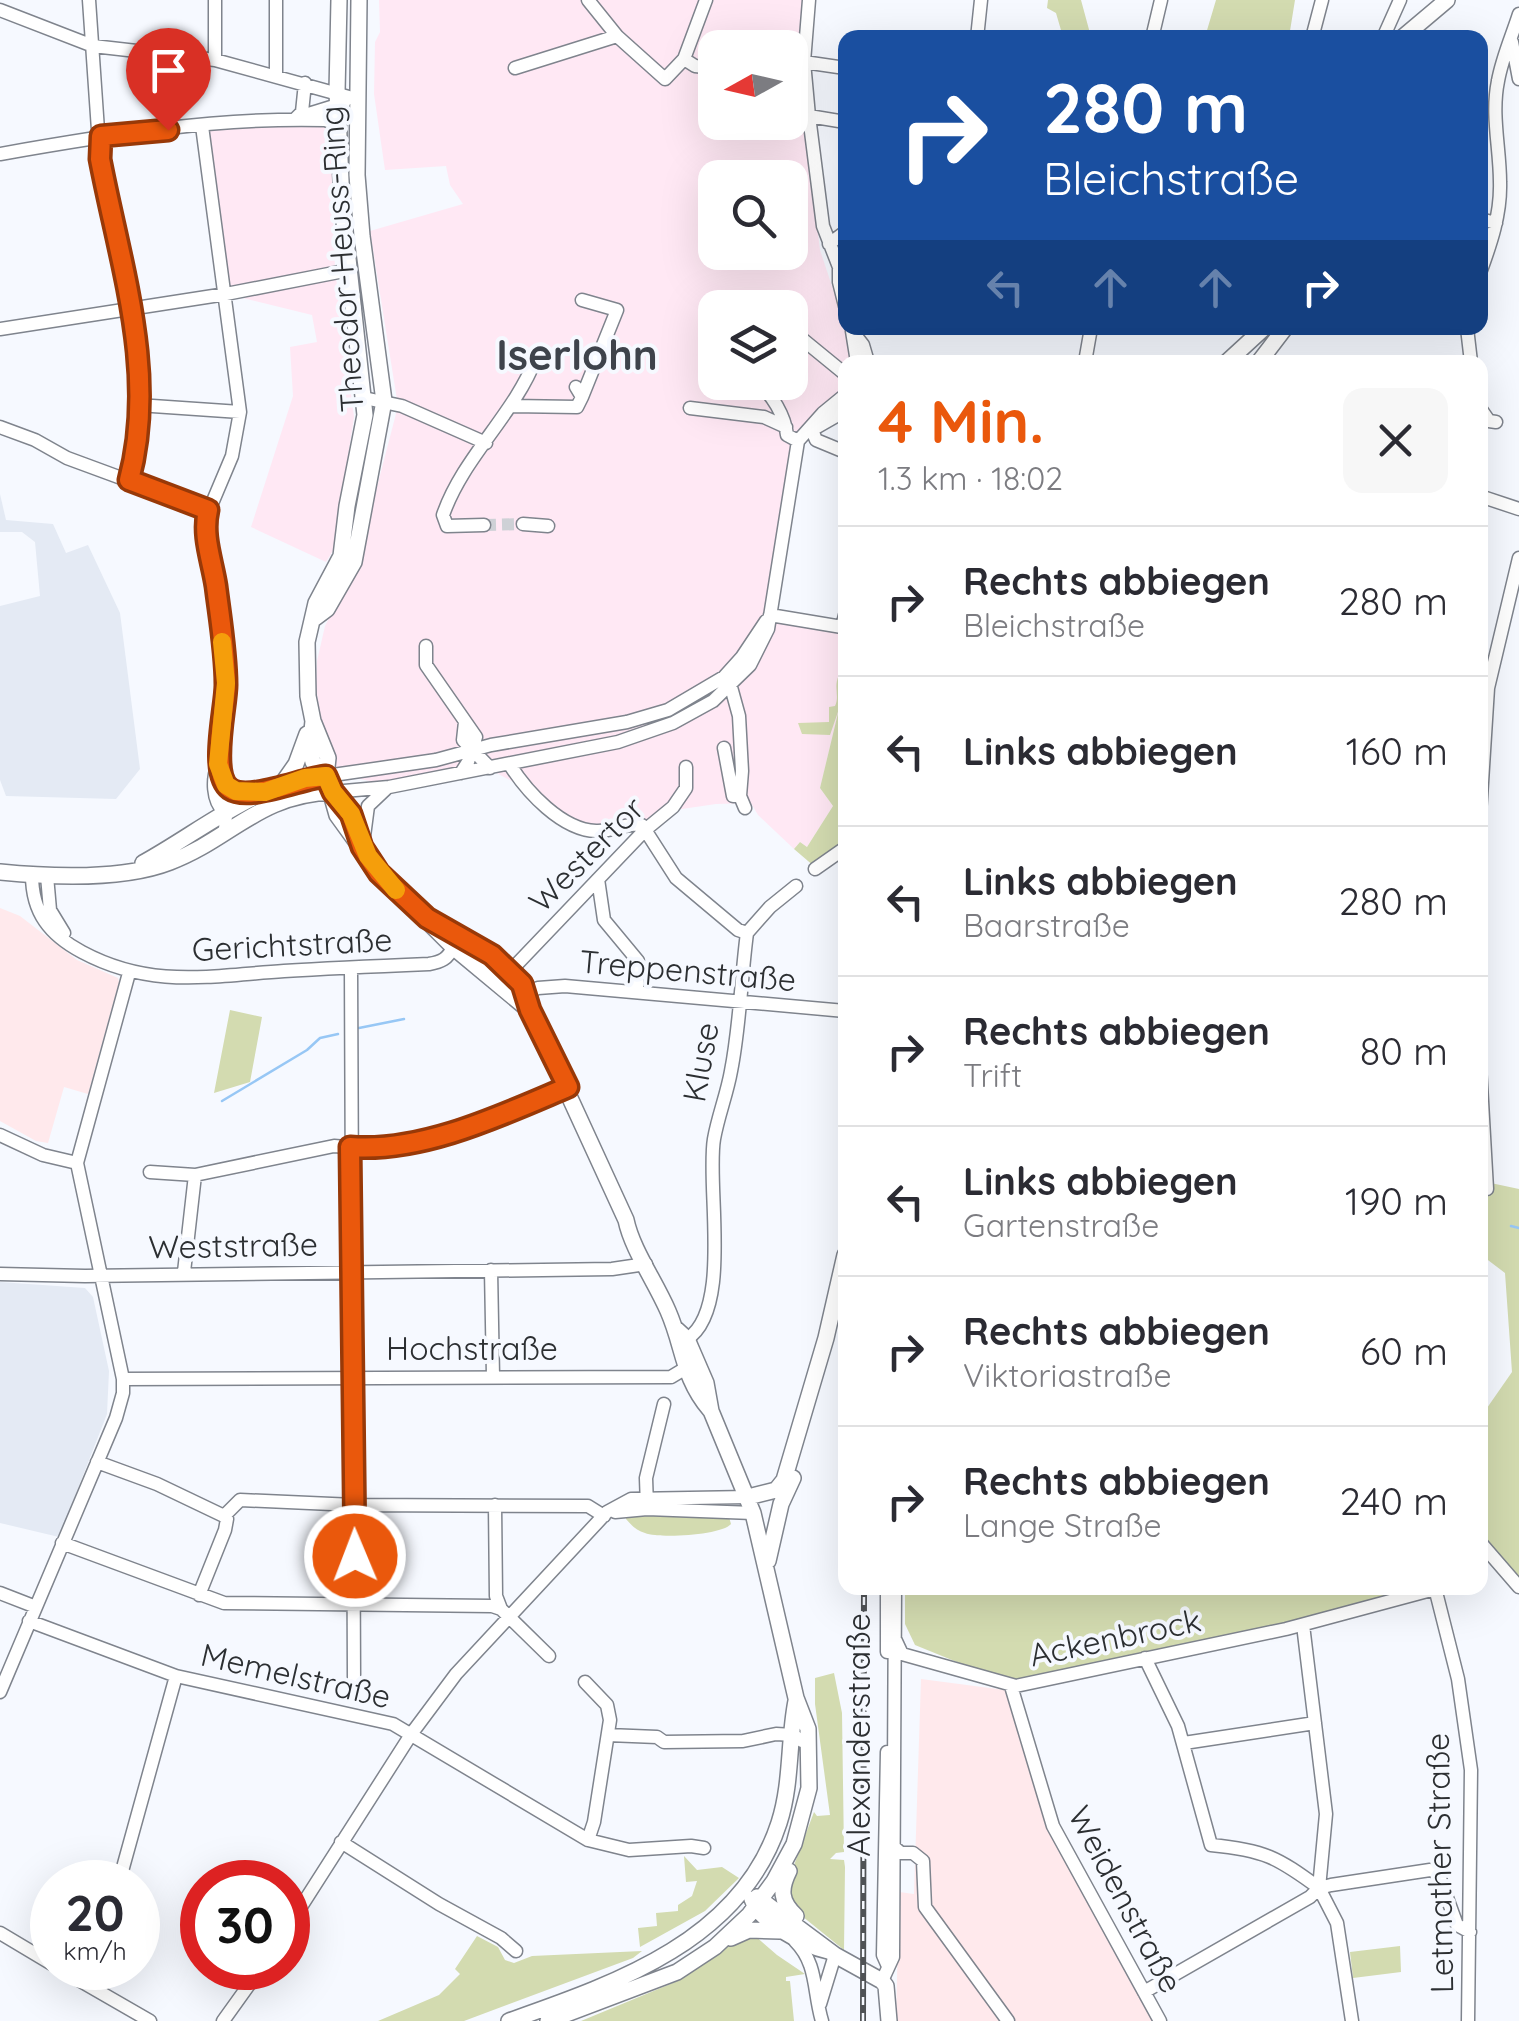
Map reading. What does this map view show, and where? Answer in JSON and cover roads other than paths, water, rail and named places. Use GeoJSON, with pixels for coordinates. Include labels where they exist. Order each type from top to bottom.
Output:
{"type":"FeatureCollection","features":[{"type":"Feature","properties":{"kind":"main road","name":"Theodor-Heuss-Ring"},"geometry":{"type":"LineString","coordinates":[[315,618],[327,609],[354,562],[384,401],[344,98],[339,0]]}},
{"type":"Feature","properties":{"kind":"main road","name":"Theodor-Heuss-Ring"},"geometry":{"type":"LineString","coordinates":[[358,0],[340,132],[340,179],[364,398],[363,434],[341,556],[316,603],[306,656],[313,762],[326,776],[336,814],[362,847]]}},
{"type":"Feature","properties":{"kind":"main road"},"geometry":{"type":"LineString","coordinates":[[1411,30],[1447,0]]}},
{"type":"Feature","properties":{"kind":"main road"},"geometry":{"type":"LineString","coordinates":[[1235,355],[1256,335]]}},
{"type":"Feature","properties":{"kind":"main road","name":"Theodor-Heuss-Ring"},"geometry":{"type":"LineString","coordinates":[[313,721],[328,758],[326,776]]}},
{"type":"Feature","properties":{"kind":"main road"},"geometry":{"type":"LineString","coordinates":[[273,789],[296,764],[313,721]]}},
{"type":"Feature","properties":{"kind":"main road"},"geometry":{"type":"LineString","coordinates":[[132,870],[224,812],[273,789],[326,776]]}},
{"type":"Feature","properties":{"kind":"main road"},"geometry":{"type":"LineString","coordinates":[[0,872],[39,876],[132,870],[169,863],[271,806],[310,793],[333,792],[349,809],[362,847],[379,873],[453,947],[530,1010]]}},
{"type":"Feature","properties":{"kind":"main road"},"geometry":{"type":"LineString","coordinates":[[427,918],[492,955],[527,993],[530,1010],[626,1220],[630,1241],[681,1334],[750,1504],[796,1698],[802,1790],[794,1844]]}},
{"type":"Feature","properties":{"kind":"main road"},"geometry":{"type":"LineString","coordinates":[[750,1504],[776,1490],[784,1480],[838,1281]]}},
{"type":"Feature","properties":{"kind":"main road"},"geometry":{"type":"LineString","coordinates":[[767,1567],[799,1456],[804,1415]]}},
{"type":"Feature","properties":{"kind":"main road"},"geometry":{"type":"LineString","coordinates":[[750,1504],[770,1507],[785,1496]]}},
{"type":"Feature","properties":{"kind":"main road"},"geometry":{"type":"LineString","coordinates":[[796,1698],[806,1721],[809,1788],[797,1852],[782,1885],[782,1896],[787,1908],[816,1932],[828,1950]]}},
{"type":"Feature","properties":{"kind":"main road"},"geometry":{"type":"LineString","coordinates":[[510,2021],[583,1995],[652,1963],[734,1900],[766,1855],[778,1825],[798,1738]]}},
{"type":"Feature","properties":{"kind":"main road"},"geometry":{"type":"LineString","coordinates":[[756,1901],[791,1808],[798,1738]]}},
{"type":"Feature","properties":{"kind":"main road"},"geometry":{"type":"LineString","coordinates":[[715,1947],[756,1901],[794,1844],[800,1827]]}},
{"type":"Feature","properties":{"kind":"main road"},"geometry":{"type":"LineString","coordinates":[[734,1900],[756,1901],[884,1988],[889,2021]]}},
{"type":"Feature","properties":{"kind":"main road"},"geometry":{"type":"LineString","coordinates":[[756,1901],[789,1934]]}},
{"type":"Feature","properties":{"kind":"main road"},"geometry":{"type":"LineString","coordinates":[[548,2021],[677,1972],[750,1930],[772,1929],[828,1950]]}},
{"type":"Feature","properties":{"kind":"main road"},"geometry":{"type":"LineString","coordinates":[[881,2021],[884,1988]]}},
{"type":"Feature","properties":{"kind":"street"},"geometry":{"type":"LineString","coordinates":[[88,0],[104,176],[138,340],[136,448],[129,480]]}},
{"type":"Feature","properties":{"kind":"street"},"geometry":{"type":"LineString","coordinates":[[216,0],[216,60]]}},
{"type":"Feature","properties":{"kind":"street"},"geometry":{"type":"LineString","coordinates":[[276,0],[276,74]]}},
{"type":"Feature","properties":{"kind":"street"},"geometry":{"type":"LineString","coordinates":[[588,0],[617,36],[665,79],[684,59],[706,0]]}},
{"type":"Feature","properties":{"kind":"street"},"geometry":{"type":"LineString","coordinates":[[805,30],[809,0]]}},
{"type":"Feature","properties":{"kind":"street"},"geometry":{"type":"LineString","coordinates":[[978,30],[981,0]]}},
{"type":"Feature","properties":{"kind":"street"},"geometry":{"type":"LineString","coordinates":[[1154,30],[1162,0]]}},
{"type":"Feature","properties":{"kind":"street"},"geometry":{"type":"LineString","coordinates":[[1314,30],[1322,0]]}},
{"type":"Feature","properties":{"kind":"street"},"geometry":{"type":"LineString","coordinates":[[1387,30],[1400,0]]}},
{"type":"Feature","properties":{"kind":"street"},"geometry":{"type":"LineString","coordinates":[[0,10],[93,46],[216,60],[276,74],[344,98]]}},
{"type":"Feature","properties":{"kind":"street"},"geometry":{"type":"LineString","coordinates":[[1488,250],[1495,230],[1500,183],[1495,124],[1497,83],[1519,14]]}},
{"type":"Feature","properties":{"kind":"street"},"geometry":{"type":"LineString","coordinates":[[515,68],[617,36]]}},
{"type":"Feature","properties":{"kind":"street"},"geometry":{"type":"LineString","coordinates":[[1511,38],[1519,79]]}},
{"type":"Feature","properties":{"kind":"street"},"geometry":{"type":"LineString","coordinates":[[684,59],[698,66]]}},
{"type":"Feature","properties":{"kind":"street"},"geometry":{"type":"LineString","coordinates":[[808,70],[838,68]]}},
{"type":"Feature","properties":{"kind":"street"},"geometry":{"type":"LineString","coordinates":[[294,119],[302,112],[306,83]]}},
{"type":"Feature","properties":{"kind":"street"},"geometry":{"type":"LineString","coordinates":[[294,119],[344,98]]}},
{"type":"Feature","properties":{"kind":"street"},"geometry":{"type":"LineString","coordinates":[[808,111],[823,226],[838,236]]}},
{"type":"Feature","properties":{"kind":"street"},"geometry":{"type":"LineString","coordinates":[[809,116],[838,121]]}},
{"type":"Feature","properties":{"kind":"street"},"geometry":{"type":"LineString","coordinates":[[0,154],[101,136],[294,119],[325,120],[340,132]]}},
{"type":"Feature","properties":{"kind":"street"},"geometry":{"type":"LineString","coordinates":[[202,126],[240,412],[232,456],[208,510],[205,534],[216,583],[226,683],[214,774],[216,805],[224,812]]}},
{"type":"Feature","properties":{"kind":"street"},"geometry":{"type":"LineString","coordinates":[[1488,225],[1495,230]]}},
{"type":"Feature","properties":{"kind":"street"},"geometry":{"type":"LineString","coordinates":[[0,329],[226,294],[349,270]]}},
{"type":"Feature","properties":{"kind":"street"},"geometry":{"type":"LineString","coordinates":[[512,406],[577,407],[579,392],[618,310],[582,300]]}},
{"type":"Feature","properties":{"kind":"street"},"geometry":{"type":"LineString","coordinates":[[808,343],[838,368]]}},
{"type":"Feature","properties":{"kind":"street"},"geometry":{"type":"LineString","coordinates":[[484,525],[448,526],[443,522],[448,502],[512,406],[536,358]]}},
{"type":"Feature","properties":{"kind":"street"},"geometry":{"type":"LineString","coordinates":[[364,398],[384,401],[486,443]]}},
{"type":"Feature","properties":{"kind":"street"},"geometry":{"type":"LineString","coordinates":[[772,400],[786,435],[804,436],[838,449]]}},
{"type":"Feature","properties":{"kind":"street"},"geometry":{"type":"LineString","coordinates":[[333,792],[389,787],[510,765],[639,736],[691,714],[730,687],[758,652],[770,615],[804,436],[838,402]]}},
{"type":"Feature","properties":{"kind":"street"},"geometry":{"type":"LineString","coordinates":[[138,405],[240,412]]}},
{"type":"Feature","properties":{"kind":"street"},"geometry":{"type":"LineString","coordinates":[[690,408],[764,417],[786,427]]}},
{"type":"Feature","properties":{"kind":"street"},"geometry":{"type":"LineString","coordinates":[[804,436],[838,415]]}},
{"type":"Feature","properties":{"kind":"street"},"geometry":{"type":"LineString","coordinates":[[1488,420],[1496,422]]}},
{"type":"Feature","properties":{"kind":"street"},"geometry":{"type":"LineString","coordinates":[[0,427],[67,458],[208,510]]}},
{"type":"Feature","properties":{"kind":"street"},"geometry":{"type":"LineString","coordinates":[[1488,499],[1519,509]]}},
{"type":"Feature","properties":{"kind":"street"},"geometry":{"type":"LineString","coordinates":[[523,524],[548,526]]}},
{"type":"Feature","properties":{"kind":"street"},"geometry":{"type":"LineString","coordinates":[[1488,688],[1519,558]]}},
{"type":"Feature","properties":{"kind":"street"},"geometry":{"type":"LineString","coordinates":[[770,615],[838,621]]}},
{"type":"Feature","properties":{"kind":"street"},"geometry":{"type":"LineString","coordinates":[[326,776],[413,764],[636,720],[686,702],[724,677],[770,615]]}},
{"type":"Feature","properties":{"kind":"street"},"geometry":{"type":"LineString","coordinates":[[426,646],[426,665],[465,722],[463,740],[490,768]]}},
{"type":"Feature","properties":{"kind":"street"},"geometry":{"type":"LineString","coordinates":[[724,748],[732,796],[742,802],[739,716],[730,687]]}},
{"type":"Feature","properties":{"kind":"street"},"geometry":{"type":"LineString","coordinates":[[636,720],[639,736]]}},
{"type":"Feature","properties":{"kind":"street"},"geometry":{"type":"LineString","coordinates":[[460,772],[472,750]]}},
{"type":"Feature","properties":{"kind":"street"},"geometry":{"type":"LineString","coordinates":[[218,764],[226,798],[225,830]]}},
{"type":"Feature","properties":{"kind":"street"},"geometry":{"type":"LineString","coordinates":[[510,765],[545,804],[572,825],[599,832],[639,823],[676,878],[738,930],[747,933],[796,886]]}},
{"type":"Feature","properties":{"kind":"street","name":"Westertor"},"geometry":{"type":"LineString","coordinates":[[504,967],[518,963],[644,830],[673,808],[686,788],[686,768]]}},
{"type":"Feature","properties":{"kind":"street"},"geometry":{"type":"LineString","coordinates":[[223,780],[236,791],[273,789]]}},
{"type":"Feature","properties":{"kind":"street"},"geometry":{"type":"LineString","coordinates":[[362,847],[368,806],[389,787]]}},
{"type":"Feature","properties":{"kind":"street"},"geometry":{"type":"LineString","coordinates":[[814,869],[838,853]]}},
{"type":"Feature","properties":{"kind":"street","name":"Gerichtstraße"},"geometry":{"type":"LineString","coordinates":[[39,876],[54,918],[78,950],[129,973],[153,978],[441,962],[453,947]]}},
{"type":"Feature","properties":{"kind":"street"},"geometry":{"type":"LineString","coordinates":[[598,878],[604,920],[638,961],[637,992]]}},
{"type":"Feature","properties":{"kind":"street","name":"Kluse"},"geometry":{"type":"LineString","coordinates":[[681,1334],[700,1328],[712,1279],[717,1233],[712,1150],[732,1069],[747,933]]}},
{"type":"Feature","properties":{"kind":"street"},"geometry":{"type":"LineString","coordinates":[[453,947],[463,946],[504,967]]}},
{"type":"Feature","properties":{"kind":"street"},"geometry":{"type":"LineString","coordinates":[[350,968],[354,1679]]}},
{"type":"Feature","properties":{"kind":"street"},"geometry":{"type":"LineString","coordinates":[[0,1692],[116,1418],[123,1392],[77,1164],[129,973]]}},
{"type":"Feature","properties":{"kind":"street","name":"Treppenstraße"},"geometry":{"type":"LineString","coordinates":[[527,993],[565,986],[838,1010]]}},
{"type":"Feature","properties":{"kind":"street"},"geometry":{"type":"LineString","coordinates":[[150,1172],[195,1175],[334,1146],[418,1141],[449,1134],[568,1087]]}},
{"type":"Feature","properties":{"kind":"street"},"geometry":{"type":"LineString","coordinates":[[0,1135],[43,1155],[77,1164]]}},
{"type":"Feature","properties":{"kind":"street"},"geometry":{"type":"LineString","coordinates":[[184,1272],[195,1175]]}},
{"type":"Feature","properties":{"kind":"street","name":"Weststraße"},"geometry":{"type":"LineString","coordinates":[[0,1274],[612,1270],[646,1264]]}},
{"type":"Feature","properties":{"kind":"street"},"geometry":{"type":"LineString","coordinates":[[492,1270],[493,1376]]}},
{"type":"Feature","properties":{"kind":"street","name":"Hochstraße"},"geometry":{"type":"LineString","coordinates":[[123,1379],[671,1377],[693,1368]]}},
{"type":"Feature","properties":{"kind":"street"},"geometry":{"type":"LineString","coordinates":[[648,1504],[646,1478],[664,1404]]}},
{"type":"Feature","properties":{"kind":"street"},"geometry":{"type":"LineString","coordinates":[[97,1462],[157,1484],[224,1516],[240,1500],[354,1505],[588,1506],[605,1514]]}},
{"type":"Feature","properties":{"kind":"street"},"geometry":{"type":"LineString","coordinates":[[310,1892],[412,1732],[456,1674],[505,1614],[605,1514],[648,1504],[750,1504]]}},
{"type":"Feature","properties":{"kind":"street"},"geometry":{"type":"LineString","coordinates":[[495,1505],[496,1596],[505,1614]]}},
{"type":"Feature","properties":{"kind":"street"},"geometry":{"type":"LineString","coordinates":[[198,1595],[227,1519]]}},
{"type":"Feature","properties":{"kind":"street"},"geometry":{"type":"LineString","coordinates":[[62,1543],[198,1595],[236,1604],[492,1606],[549,1656]]}},
{"type":"Feature","properties":{"kind":"street"},"geometry":{"type":"LineString","coordinates":[[1488,1553],[1519,1587]]}},
{"type":"Feature","properties":{"kind":"street"},"geometry":{"type":"LineString","coordinates":[[0,1593],[36,1606]]}},
{"type":"Feature","properties":{"kind":"street","name":"Alexanderstraße"},"geometry":{"type":"LineString","coordinates":[[891,1595],[895,1663],[885,1799],[893,1856]]}},
{"type":"Feature","properties":{"kind":"street","name":"Alexanderstraße"},"geometry":{"type":"LineString","coordinates":[[887,1964],[883,1955],[884,1884],[893,1856],[895,1639],[892,1595]]}},
{"type":"Feature","properties":{"kind":"street","name":"Ackenbrock"},"geometry":{"type":"LineString","coordinates":[[895,1663],[914,1667],[923,1662],[1011,1686],[1303,1625],[1410,1595]]}},
{"type":"Feature","properties":{"kind":"street","name":"Letmather Straße"},"geometry":{"type":"LineString","coordinates":[[1437,1595],[1458,1678],[1469,1744],[1472,1832],[1468,2021]]}},
{"type":"Feature","properties":{"kind":"street","name":"Memelstraße"},"geometry":{"type":"LineString","coordinates":[[30,1622],[176,1676],[393,1724],[588,1840]]}},
{"type":"Feature","properties":{"kind":"street"},"geometry":{"type":"LineString","coordinates":[[1144,1992],[1310,1898],[1319,1888],[1326,1814],[1303,1625]]}},
{"type":"Feature","properties":{"kind":"street"},"geometry":{"type":"LineString","coordinates":[[1145,1658],[1184,1743],[1212,1845],[1256,1850],[1289,1865],[1319,1888],[1337,1923],[1352,2021]]}},
{"type":"Feature","properties":{"kind":"street"},"geometry":{"type":"LineString","coordinates":[[126,1860],[176,1676]]}},
{"type":"Feature","properties":{"kind":"street"},"geometry":{"type":"LineString","coordinates":[[585,1682],[607,1704],[610,1720],[588,1840],[629,1850],[704,1848]]}},
{"type":"Feature","properties":{"kind":"street","name":"Weidenstraße"},"geometry":{"type":"LineString","coordinates":[[1011,1686],[1054,1826],[1160,2021]]}},
{"type":"Feature","properties":{"kind":"street"},"geometry":{"type":"LineString","coordinates":[[1184,1743],[1315,1723]]}},
{"type":"Feature","properties":{"kind":"street"},"geometry":{"type":"LineString","coordinates":[[608,1735],[656,1737],[664,1742],[743,1741],[776,1734],[798,1738]]}},
{"type":"Feature","properties":{"kind":"street"},"geometry":{"type":"LineString","coordinates":[[341,1842],[501,1938],[516,1951]]}},
{"type":"Feature","properties":{"kind":"street"},"geometry":{"type":"LineString","coordinates":[[893,1856],[913,1853],[923,1861],[924,1907],[1008,2021]]}},
{"type":"Feature","properties":{"kind":"street"},"geometry":{"type":"LineString","coordinates":[[893,1856],[922,1882]]}},
{"type":"Feature","properties":{"kind":"street"},"geometry":{"type":"LineString","coordinates":[[884,1988],[887,1964],[892,1958],[893,1856]]}},
{"type":"Feature","properties":{"kind":"street"},"geometry":{"type":"LineString","coordinates":[[1319,1888],[1430,1870],[1438,1873],[1457,1925],[1470,1932]]}},
{"type":"Feature","properties":{"kind":"street"},"geometry":{"type":"LineString","coordinates":[[0,1933],[30,1949]]}},
{"type":"Feature","properties":{"kind":"street"},"geometry":{"type":"LineString","coordinates":[[789,1934],[808,1954],[814,1968],[821,2014]]}},
{"type":"Feature","properties":{"kind":"street"},"geometry":{"type":"LineString","coordinates":[[821,2014],[828,1950]]}},
{"type":"Feature","properties":{"kind":"street"},"geometry":{"type":"LineString","coordinates":[[100,1990],[150,2021]]}},
{"type":"Feature","properties":{"kind":"street"},"geometry":{"type":"LineString","coordinates":[[223,2021],[246,1990]]}},
{"type":"Feature","properties":{"kind":"waterway"},"geometry":{"type":"LineString","coordinates":[[359,1028],[404,1019]]}},
{"type":"Feature","properties":{"kind":"waterway"},"geometry":{"type":"LineString","coordinates":[[222,1101],[307,1050],[320,1038],[338,1034]]}},
{"type":"Feature","properties":{"kind":"waterway"},"geometry":{"type":"LineString","coordinates":[[1511,1226],[1519,1228]]}},
{"type":"Feature","properties":{"kind":"tunnel"},"geometry":{"type":"LineString","coordinates":[[484,525],[523,524]]}},
{"type":"Feature","properties":{"kind":"railway"},"geometry":{"type":"LineString","coordinates":[[863,2021],[864,1595]]}},
{"type":"Feature","properties":{"kind":"district","name":"Iserlohn"},"geometry":{"type":"Point","coordinates":[577,354]}}]}
